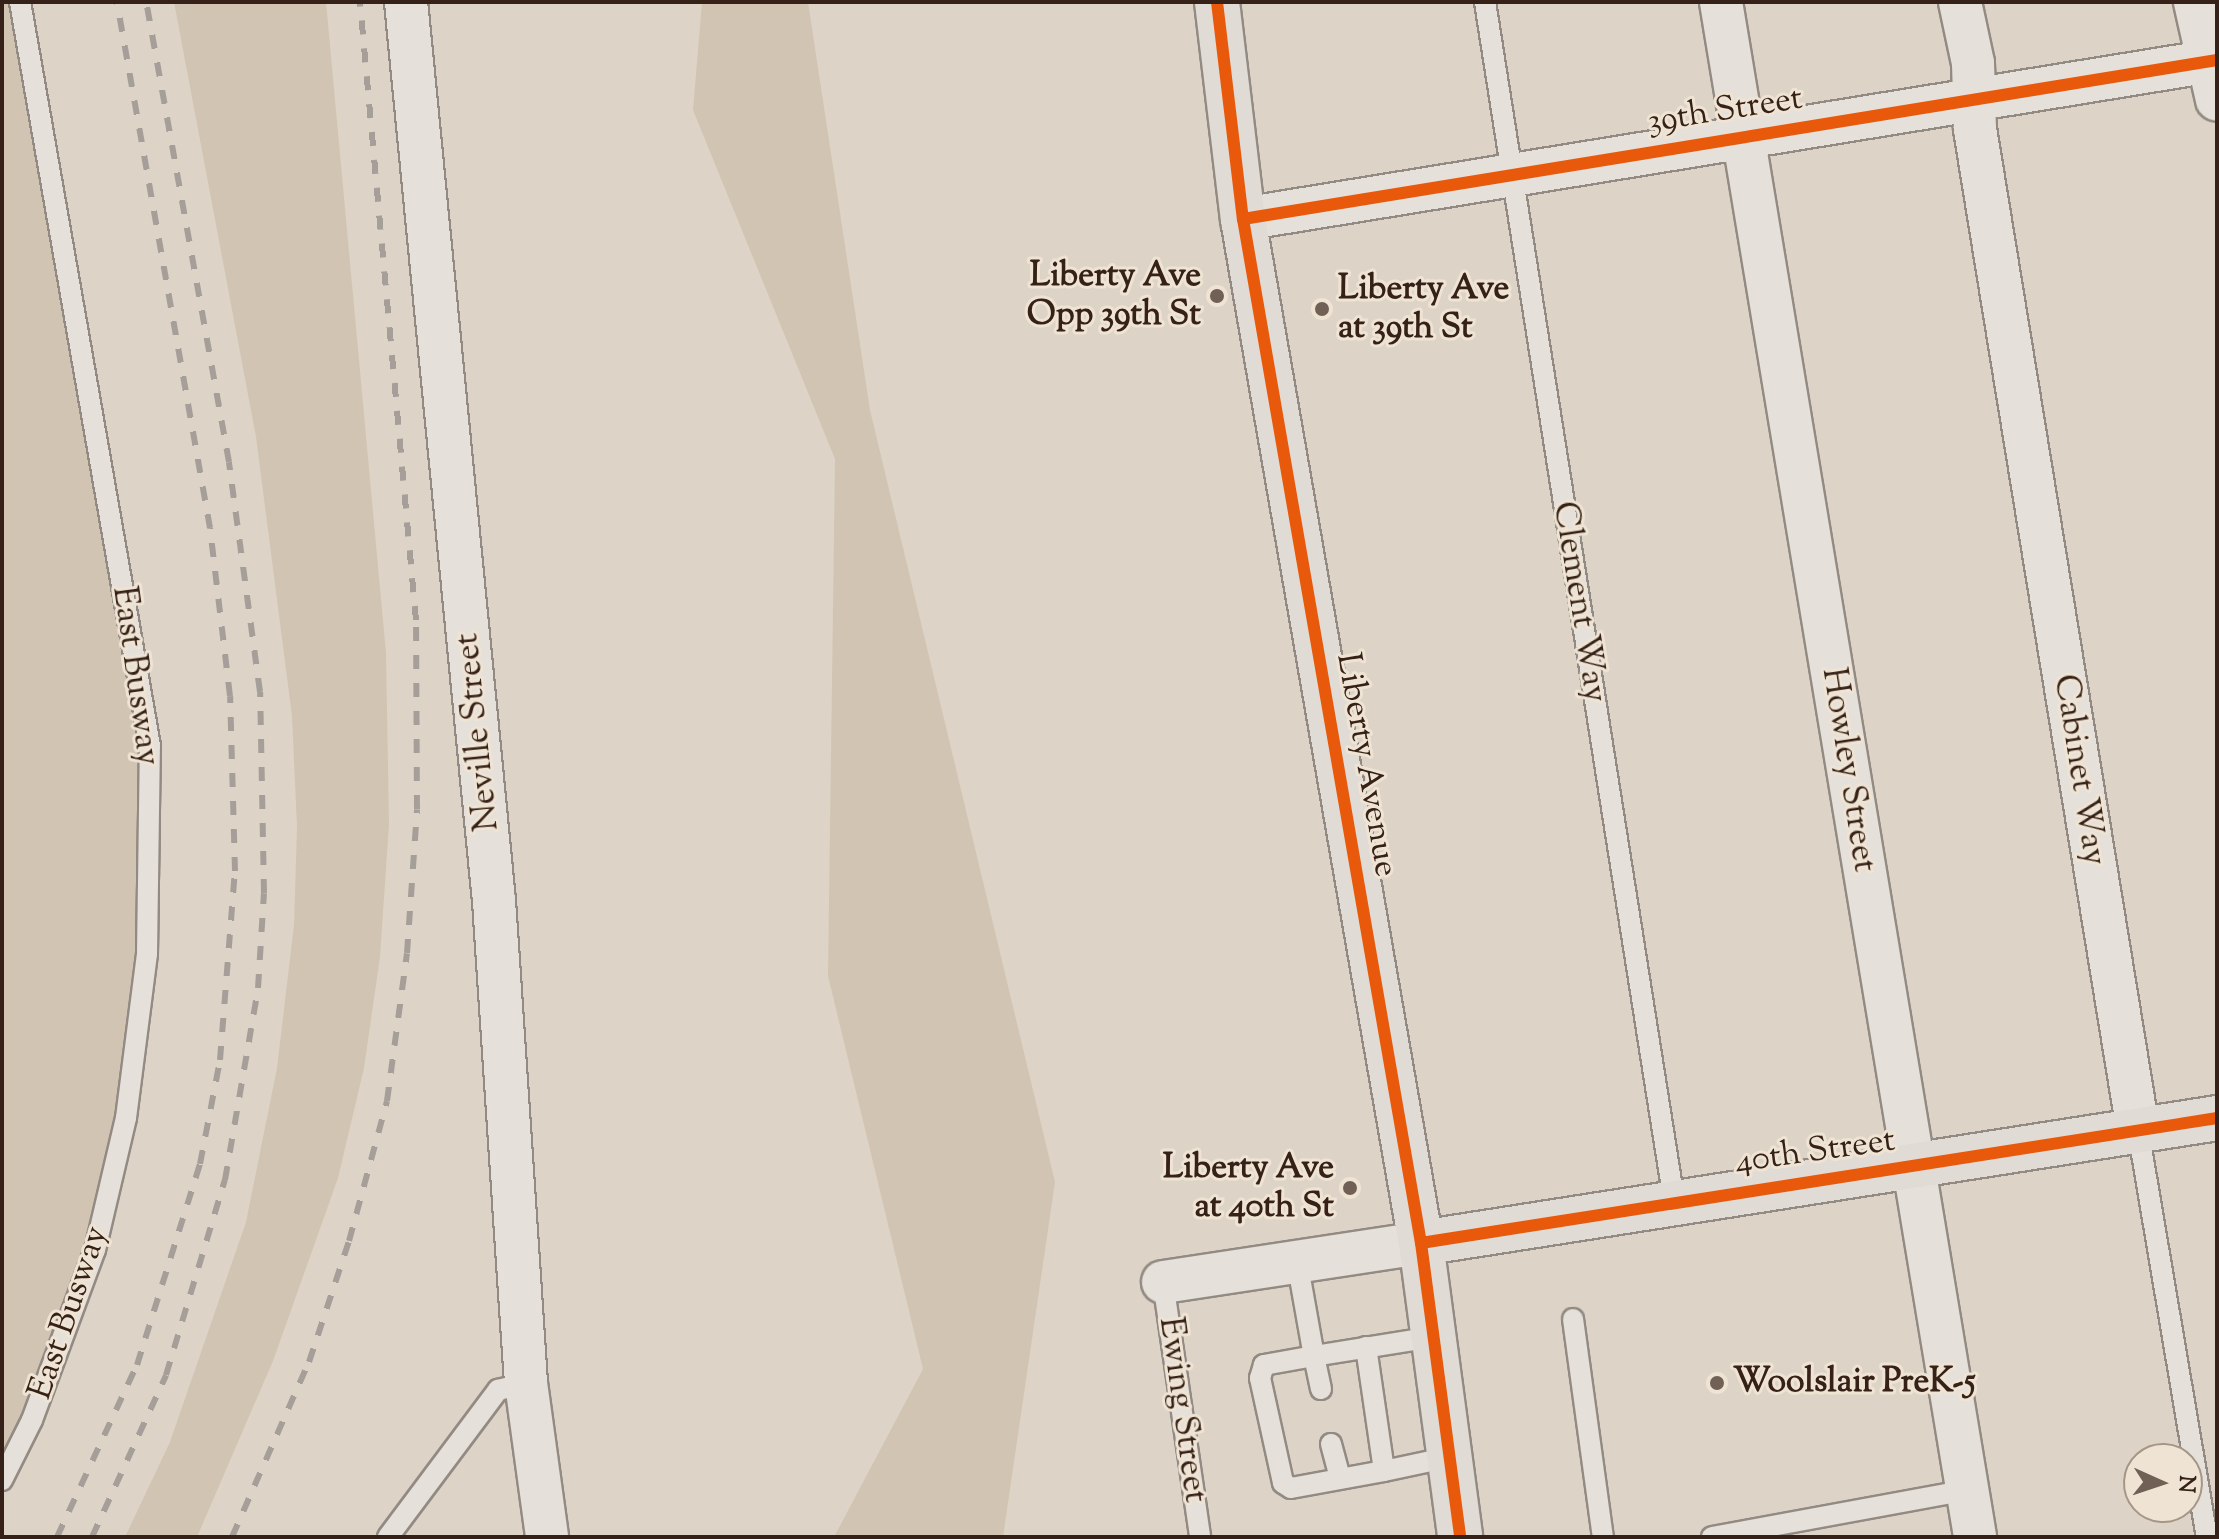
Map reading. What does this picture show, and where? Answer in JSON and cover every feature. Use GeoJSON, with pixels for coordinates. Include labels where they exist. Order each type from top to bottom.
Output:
{"type":"FeatureCollection","features":[{"type":"Feature","properties":{"kind":"main road","name":"Liberty Avenue"},"geometry":{"type":"LineString","coordinates":[[1217,2],[1243,219],[1421,1243],[1460,1537]]}},
{"type":"Feature","properties":{"kind":"main road","name":"40th Street"},"geometry":{"type":"LineString","coordinates":[[1421,1243],[2217,1118]]}},
{"type":"Feature","properties":{"kind":"street","name":"Neville Street"},"geometry":{"type":"LineString","coordinates":[[406,2],[494,901],[526,1383],[547,1537]]}},
{"type":"Feature","properties":{"kind":"street","name":"Howley Street"},"geometry":{"type":"LineString","coordinates":[[1721,2],[1975,1537]]}},
{"type":"Feature","properties":{"kind":"street","name":"Cabinet Way"},"geometry":{"type":"LineString","coordinates":[[1960,2],[2138,1130]]}},
{"type":"Feature","properties":{"kind":"street"},"geometry":{"type":"LineString","coordinates":[[2195,2],[2213,74]]}},
{"type":"Feature","properties":{"kind":"street","name":"39th Street"},"geometry":{"type":"LineString","coordinates":[[1243,219],[1974,99],[2213,74]]}},
{"type":"Feature","properties":{"kind":"street","name":"40th Street"},"geometry":{"type":"LineString","coordinates":[[1163,1282],[1421,1243]]}},
{"type":"Feature","properties":{"kind":"lane","name":"East Busway"},"geometry":{"type":"LineString","coordinates":[[2,1480],[32,1420],[95,1250],[126,1118],[147,954],[150,746],[20,2]]}},
{"type":"Feature","properties":{"kind":"lane","name":"Clement Way"},"geometry":{"type":"LineString","coordinates":[[1485,2],[1674,1201]]}},
{"type":"Feature","properties":{"kind":"lane","name":"Cabinet Way"},"geometry":{"type":"LineString","coordinates":[[2138,1130],[2207,1537]]}},
{"type":"Feature","properties":{"kind":"lane"},"geometry":{"type":"LineString","coordinates":[[1297,1261],[1321,1389]]}},
{"type":"Feature","properties":{"kind":"lane","name":"Ewing Street"},"geometry":{"type":"LineString","coordinates":[[1163,1282],[1200,1537]]}},
{"type":"Feature","properties":{"kind":"lane"},"geometry":{"type":"LineString","coordinates":[[1573,1319],[1603,1537]]}},
{"type":"Feature","properties":{"kind":"lane"},"geometry":{"type":"LineString","coordinates":[[1433,1337],[1264,1365],[1260,1378],[1279,1472],[1291,1488],[1450,1457]]}},
{"type":"Feature","properties":{"kind":"lane"},"geometry":{"type":"LineString","coordinates":[[1366,1347],[1384,1471]]}},
{"type":"Feature","properties":{"kind":"lane"},"geometry":{"type":"LineString","coordinates":[[388,1537],[498,1390],[526,1383]]}},
{"type":"Feature","properties":{"kind":"lane"},"geometry":{"type":"LineString","coordinates":[[1331,1444],[1340,1478]]}},
{"type":"Feature","properties":{"kind":"lane"},"geometry":{"type":"LineString","coordinates":[[1725,1536],[1968,1490]]}},
{"type":"Feature","properties":{"kind":"shaded area"},"geometry":{"type":"Polygon","coordinates":[[[2,2],[20,2],[150,746],[147,954],[95,1250],[2,1480],[2,2]]]}},
{"type":"Feature","properties":{"kind":"shaded area"},"geometry":{"type":"Polygon","coordinates":[[[174,2],[326,2],[386,653],[389,824],[380,957],[364,1068],[338,1178],[273,1361],[197,1537],[125,1537],[170,1442],[246,1222],[277,1068],[294,925],[297,827],[292,716],[256,437],[174,2]]]}},
{"type":"Feature","properties":{"kind":"shaded area"},"geometry":{"type":"Polygon","coordinates":[[[702,2],[808,2],[870,410],[1055,1182],[1003,1537],[834,1537],[923,1369],[828,976],[835,459],[693,110],[702,2]]]}},
{"type":"Feature","properties":{"kind":"railway"},"geometry":{"type":"LineString","coordinates":[[57,1537],[137,1365],[200,1164],[220,1060],[235,871],[230,696],[210,528],[117,2]]}},
{"type":"Feature","properties":{"kind":"railway"},"geometry":{"type":"LineString","coordinates":[[92,1537],[166,1375],[225,1180],[258,988],[264,893],[260,692],[229,462],[146,2]]}},
{"type":"Feature","properties":{"kind":"railway"},"geometry":{"type":"LineString","coordinates":[[232,1537],[309,1362],[349,1241],[387,1101],[407,953],[417,809],[416,620],[360,2]]}},
{"type":"Feature","properties":{"kind":"cycle path"},"geometry":{"type":"LineString","coordinates":[[1217,2],[1243,219],[1421,1243],[1460,1537]]}},
{"type":"Feature","properties":{"kind":"cycle path"},"geometry":{"type":"LineString","coordinates":[[1243,219],[2217,60]]}},
{"type":"Feature","properties":{"kind":"cycle path"},"geometry":{"type":"LineString","coordinates":[[1421,1243],[2217,1118]]}},
{"type":"Feature","properties":{"kind":"place","name":"Liberty Ave Opp 39th St"},"geometry":{"type":"Point","coordinates":[1217,296]}},
{"type":"Feature","properties":{"kind":"place","name":"Liberty Ave at 39th St"},"geometry":{"type":"Point","coordinates":[1322,309]}},
{"type":"Feature","properties":{"kind":"place","name":"Liberty Ave at 40th St"},"geometry":{"type":"Point","coordinates":[1350,1188]}},
{"type":"Feature","properties":{"kind":"place","name":"Woolslair PreK-5"},"geometry":{"type":"Point","coordinates":[1717,1383]}}]}
